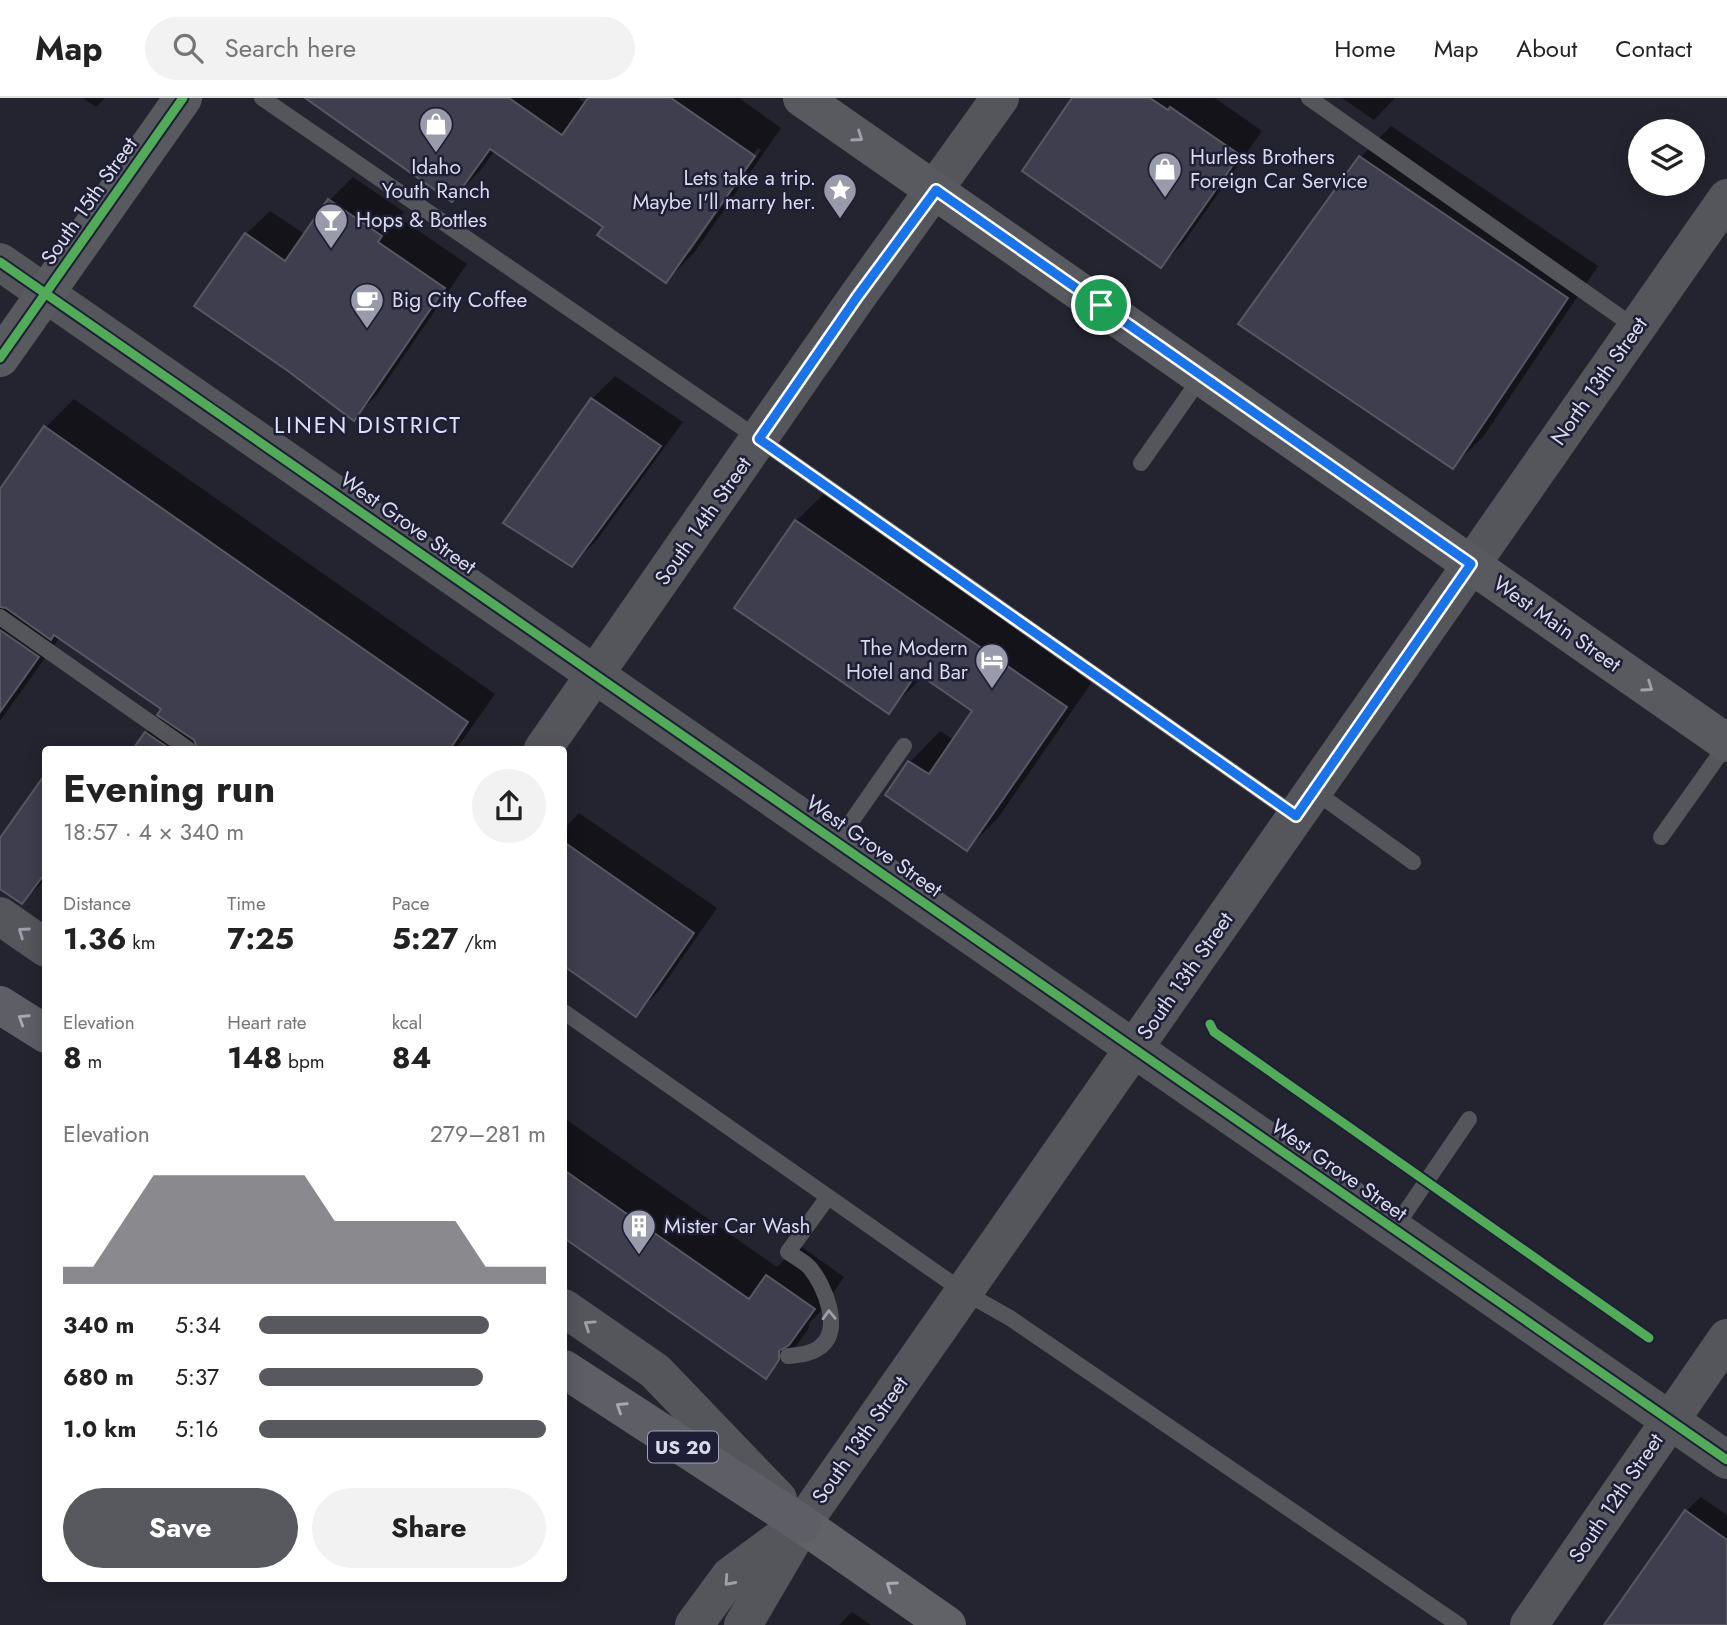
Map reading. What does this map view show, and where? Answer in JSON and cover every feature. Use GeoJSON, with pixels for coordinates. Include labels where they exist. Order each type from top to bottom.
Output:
{"type":"FeatureCollection","features":[{"type":"Feature","properties":{"kind":"highway"},"geometry":{"type":"LineString","coordinates":[[0,1005],[42,1031]]}},
{"type":"Feature","properties":{"kind":"highway","name":"US 20"},"geometry":{"type":"LineString","coordinates":[[567,1371],[802,1524]]}},
{"type":"Feature","properties":{"kind":"main road","name":"South 15th Street"},"geometry":{"type":"LineString","coordinates":[[0,358],[183,98]]}},
{"type":"Feature","properties":{"kind":"main road","name":"West Main Street"},"geometry":{"type":"LineString","coordinates":[[802,98],[1727,743]]}},
{"type":"Feature","properties":{"kind":"main road","name":"US 20"},"geometry":{"type":"LineString","coordinates":[[802,1524],[947,1625]]}},
{"type":"Feature","properties":{"kind":"street","name":"South 14th Street"},"geometry":{"type":"LineString","coordinates":[[546,746],[857,297],[1000,98]]}},
{"type":"Feature","properties":{"kind":"street","name":"North 13th Street"},"geometry":{"type":"LineString","coordinates":[[1471,564],[1727,198]]}},
{"type":"Feature","properties":{"kind":"street","name":"West Grove Street"},"geometry":{"type":"LineString","coordinates":[[0,262],[1727,1460]]}},
{"type":"Feature","properties":{"kind":"street","name":"South 13th Street"},"geometry":{"type":"LineString","coordinates":[[743,1625],[802,1524],[1471,564]]}},
{"type":"Feature","properties":{"kind":"street"},"geometry":{"type":"LineString","coordinates":[[0,916],[42,945]]}},
{"type":"Feature","properties":{"kind":"street"},"geometry":{"type":"LineString","coordinates":[[567,1310],[655,1371],[802,1524]]}},
{"type":"Feature","properties":{"kind":"street","name":"South 12th Street"},"geometry":{"type":"LineString","coordinates":[[1529,1625],[1727,1338]]}},
{"type":"Feature","properties":{"kind":"street","name":"South 13th Street"},"geometry":{"type":"LineString","coordinates":[[694,1625],[730,1576],[802,1524]]}},
{"type":"Feature","properties":{"kind":"lane"},"geometry":{"type":"LineString","coordinates":[[262,98],[759,439],[1305,803],[1413,862]]}},
{"type":"Feature","properties":{"kind":"lane"},"geometry":{"type":"LineString","coordinates":[[1309,98],[1636,328]]}},
{"type":"Feature","properties":{"kind":"lane"},"geometry":{"type":"LineString","coordinates":[[1141,463],[1202,376]]}},
{"type":"Feature","properties":{"kind":"lane"},"geometry":{"type":"LineString","coordinates":[[0,617],[184,746]]}},
{"type":"Feature","properties":{"kind":"lane"},"geometry":{"type":"LineString","coordinates":[[1661,837],[1727,743]]}},
{"type":"Feature","properties":{"kind":"lane"},"geometry":{"type":"LineString","coordinates":[[837,842],[904,746]]}},
{"type":"Feature","properties":{"kind":"lane"},"geometry":{"type":"LineString","coordinates":[[567,1014],[964,1292],[1010,1318],[1458,1625]]}},
{"type":"Feature","properties":{"kind":"lane"},"geometry":{"type":"LineString","coordinates":[[1394,1229],[1469,1119]]}},
{"type":"Feature","properties":{"kind":"lane"},"geometry":{"type":"LineString","coordinates":[[788,1356],[807,1353],[821,1347],[828,1333],[831,1313],[827,1296],[809,1266],[788,1252],[828,1197]]}},
{"type":"Feature","properties":{"kind":"building"},"geometry":{"type":"Polygon","coordinates":[[[305,98],[509,98],[562,135],[588,98],[671,98],[755,156],[666,283],[597,235],[603,227],[490,149],[452,202],[305,98]]]}},
{"type":"Feature","properties":{"kind":"building"},"geometry":{"type":"Polygon","coordinates":[[[1072,98],[1150,98],[1168,110],[1170,107],[1240,155],[1161,268],[1022,171],[1072,98]]]}},
{"type":"Feature","properties":{"kind":"building"},"geometry":{"type":"Polygon","coordinates":[[[1359,156],[1568,298],[1453,469],[1238,324],[1359,156]]]}},
{"type":"Feature","properties":{"kind":"building"},"geometry":{"type":"Polygon","coordinates":[[[328,199],[382,236],[378,242],[445,288],[354,421],[194,306],[245,233],[285,261],[328,199]]]}},
{"type":"Feature","properties":{"kind":"building"},"geometry":{"type":"Polygon","coordinates":[[[591,398],[661,446],[572,567],[503,523],[591,398]]]}},
{"type":"Feature","properties":{"kind":"building"},"geometry":{"type":"Polygon","coordinates":[[[44,426],[468,722],[452,746],[197,746],[194,740],[157,715],[161,709],[54,635],[51,640],[6,608],[0,607],[0,489],[44,426]]]}},
{"type":"Feature","properties":{"kind":"building","name":"The Modern Hotel and Bar"},"geometry":{"type":"Polygon","coordinates":[[[795,520],[1067,707],[967,851],[885,795],[908,761],[929,774],[972,711],[917,673],[889,714],[734,608],[795,520]]]}},
{"type":"Feature","properties":{"kind":"building"},"geometry":{"type":"Polygon","coordinates":[[[0,630],[39,657],[0,712],[0,630]]]}},
{"type":"Feature","properties":{"kind":"building"},"geometry":{"type":"Polygon","coordinates":[[[145,732],[166,746],[135,746],[145,732]]]}},
{"type":"Feature","properties":{"kind":"building"},"geometry":{"type":"Polygon","coordinates":[[[42,779],[42,877],[22,904],[0,889],[0,838],[42,779]]]}},
{"type":"Feature","properties":{"kind":"building"},"geometry":{"type":"Polygon","coordinates":[[[567,844],[694,933],[636,1017],[567,968],[567,844]]]}},
{"type":"Feature","properties":{"kind":"building","name":"Mister Car Wash"},"geometry":{"type":"Polygon","coordinates":[[[567,1172],[749,1299],[766,1275],[815,1309],[789,1345],[779,1351],[779,1360],[766,1379],[567,1240],[567,1172]]]}},
{"type":"Feature","properties":{"kind":"building"},"geometry":{"type":"Polygon","coordinates":[[[1685,1510],[1727,1540],[1727,1625],[1604,1625],[1685,1510]]]}},
{"type":"Feature","properties":{"kind":"cycle path"},"geometry":{"type":"LineString","coordinates":[[0,358],[183,98]]}},
{"type":"Feature","properties":{"kind":"cycle path"},"geometry":{"type":"LineString","coordinates":[[0,262],[1727,1460]]}},
{"type":"Feature","properties":{"kind":"cycle path"},"geometry":{"type":"LineString","coordinates":[[1210,1024],[1214,1032],[1649,1338]]}},
{"type":"Feature","properties":{"kind":"place","name":"Idaho Youth Ranch"},"geometry":{"type":"Point","coordinates":[436,154]}},
{"type":"Feature","properties":{"kind":"place","name":"Hurless Brothers Foreign Car Service"},"geometry":{"type":"Point","coordinates":[1165,199]}},
{"type":"Feature","properties":{"kind":"place","name":"Lets take a trip. Maybe I'll marry her."},"geometry":{"type":"Point","coordinates":[840,220]}},
{"type":"Feature","properties":{"kind":"place","name":"Hops & Bottles"},"geometry":{"type":"Point","coordinates":[331,250]}},
{"type":"Feature","properties":{"kind":"place","name":"Big City Coffee"},"geometry":{"type":"Point","coordinates":[367,330]}},
{"type":"Feature","properties":{"kind":"place","name":"The Modern Hotel and Bar"},"geometry":{"type":"Point","coordinates":[992,690]}},
{"type":"Feature","properties":{"kind":"place","name":"Mister Car Wash"},"geometry":{"type":"Point","coordinates":[639,1256]}},
{"type":"Feature","properties":{"kind":"district","name":"LINEN DISTRICT"},"geometry":{"type":"Point","coordinates":[368,425]}},
{"type":"Feature","properties":{"kind":"route"},"geometry":{"type":"LineString","coordinates":[[936,190],[1101,305],[1471,564],[1296,816],[759,439],[857,297],[936,190]]}}]}
